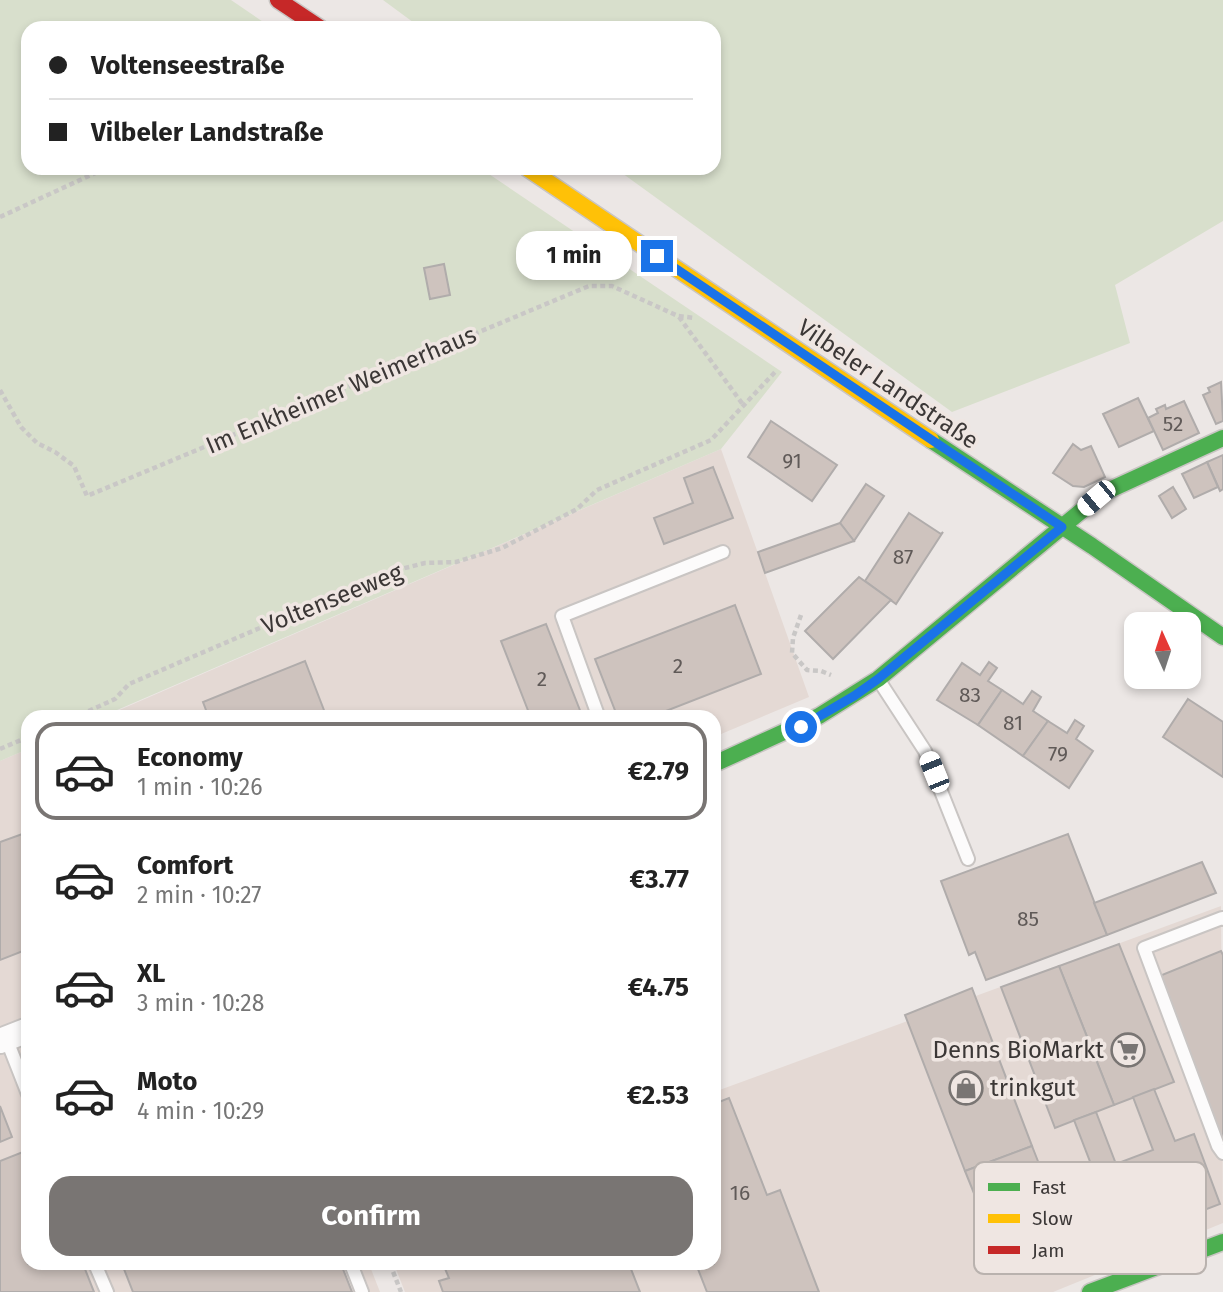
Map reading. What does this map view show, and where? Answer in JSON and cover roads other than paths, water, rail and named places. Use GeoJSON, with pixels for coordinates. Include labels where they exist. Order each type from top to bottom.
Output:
{"type":"FeatureCollection","features":[{"type":"Feature","properties":{"kind":"main road"},"geometry":{"type":"LineString","coordinates":[[278,0],[310,21]]}},
{"type":"Feature","properties":{"kind":"main road","name":"Vilbeler Landstraße"},"geometry":{"type":"LineString","coordinates":[[537,175],[1223,637]]}},
{"type":"Feature","properties":{"kind":"main road"},"geometry":{"type":"LineString","coordinates":[[721,761],[786,734],[854,696],[1103,493],[1223,438]]}},
{"type":"Feature","properties":{"kind":"main road"},"geometry":{"type":"LineString","coordinates":[[1206,1248],[1223,1242]]}},
{"type":"Feature","properties":{"kind":"main road"},"geometry":{"type":"LineString","coordinates":[[1092,1292],[1139,1274]]}},
{"type":"Feature","properties":{"kind":"lane"},"geometry":{"type":"LineString","coordinates":[[596,710],[562,616],[723,552]]}},
{"type":"Feature","properties":{"kind":"lane"},"geometry":{"type":"LineString","coordinates":[[878,679],[925,751],[968,859]]}},
{"type":"Feature","properties":{"kind":"lane"},"geometry":{"type":"LineString","coordinates":[[1223,919],[1144,948],[1223,1153]]}},
{"type":"Feature","properties":{"kind":"lane"},"geometry":{"type":"LineString","coordinates":[[11,1036],[21,1070]]}},
{"type":"Feature","properties":{"kind":"lane"},"geometry":{"type":"LineString","coordinates":[[98,1270],[107,1292]]}},
{"type":"Feature","properties":{"kind":"lane"},"geometry":{"type":"LineString","coordinates":[[353,1270],[362,1292]]}},
{"type":"Feature","properties":{"kind":"place","name":"Denns BioMarkt"},"geometry":{"type":"Point","coordinates":[1128,1050]}},
{"type":"Feature","properties":{"kind":"place","name":"trinkgut"},"geometry":{"type":"Point","coordinates":[966,1088]}}]}
